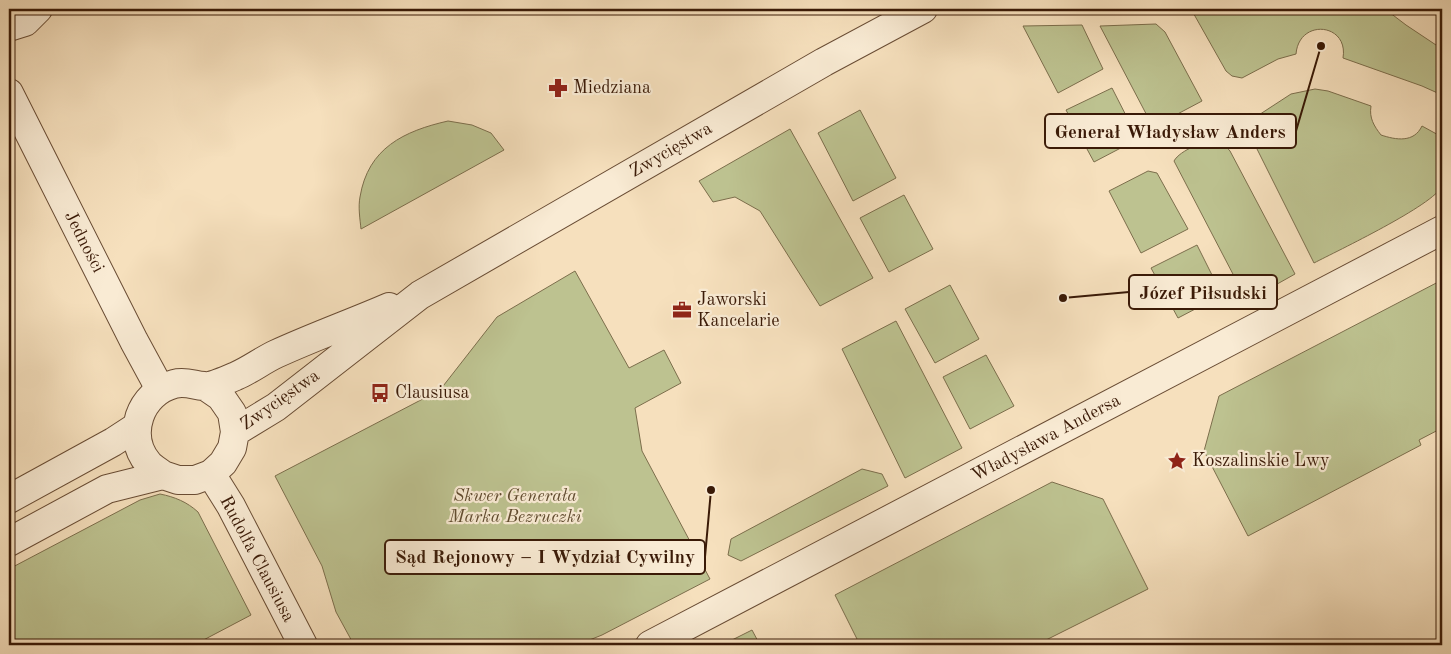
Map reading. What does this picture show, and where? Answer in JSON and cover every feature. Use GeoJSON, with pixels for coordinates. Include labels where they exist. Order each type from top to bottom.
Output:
{"type":"FeatureCollection","features":[{"type":"Feature","properties":{"kind":"street"},"geometry":{"type":"LineString","coordinates":[[9,27],[25,22],[38,9]]}},
{"type":"Feature","properties":{"kind":"street","name":"Zwycięstwa"},"geometry":{"type":"LineString","coordinates":[[211,474],[224,463],[232,448],[235,432],[276,406],[420,295],[824,62],[923,9]]}},
{"type":"Feature","properties":{"kind":"street","name":"Jedności"},"geometry":{"type":"LineString","coordinates":[[9,93],[160,389]]}},
{"type":"Feature","properties":{"kind":"street","name":"Władysława Andersa"},"geometry":{"type":"LineString","coordinates":[[650,645],[1442,230]]}},
{"type":"Feature","properties":{"kind":"street","name":"Zwycięstwa"},"geometry":{"type":"LineString","coordinates":[[160,389],[175,383],[190,382],[205,386],[238,376],[275,354],[420,295]]}},
{"type":"Feature","properties":{"kind":"street"},"geometry":{"type":"LineString","coordinates":[[205,386],[221,397],[232,413],[235,432]]}},
{"type":"Feature","properties":{"kind":"street"},"geometry":{"type":"LineString","coordinates":[[160,389],[144,405],[136,427],[139,446],[148,463],[162,475],[178,480],[195,480],[211,474]]}},
{"type":"Feature","properties":{"kind":"street"},"geometry":{"type":"LineString","coordinates":[[9,499],[113,442],[136,427]]}},
{"type":"Feature","properties":{"kind":"street","name":"Rudolfa Clausiusa"},"geometry":{"type":"LineString","coordinates":[[211,474],[231,506],[303,645]]}},
{"type":"Feature","properties":{"kind":"street"},"geometry":{"type":"LineString","coordinates":[[9,542],[107,490],[162,475]]}},
{"type":"Feature","properties":{"kind":"green space"},"geometry":{"type":"Polygon","coordinates":[[[1191,9],[1385,9],[1442,49],[1442,95],[1343,58],[1343,46],[1339,38],[1332,32],[1323,29],[1314,30],[1305,35],[1299,42],[1296,54],[1278,59],[1242,78],[1232,76],[1226,71],[1191,9]]]}},
{"type":"Feature","properties":{"kind":"green space"},"geometry":{"type":"Polygon","coordinates":[[[1156,24],[1165,32],[1202,101],[1153,127],[1100,26],[1156,24]]]}},
{"type":"Feature","properties":{"kind":"green space"},"geometry":{"type":"Polygon","coordinates":[[[1082,25],[1103,69],[1058,93],[1023,26],[1082,25]]]}},
{"type":"Feature","properties":{"kind":"green space"},"geometry":{"type":"Polygon","coordinates":[[[1112,88],[1138,139],[1094,162],[1066,110],[1112,88]]]}},
{"type":"Feature","properties":{"kind":"green space"},"geometry":{"type":"Polygon","coordinates":[[[1315,89],[1328,91],[1371,106],[1373,122],[1381,135],[1398,139],[1409,138],[1419,131],[1422,126],[1442,137],[1443,182],[1435,194],[1404,216],[1314,263],[1246,127],[1248,122],[1291,94],[1315,89]]]}},
{"type":"Feature","properties":{"kind":"green space"},"geometry":{"type":"Polygon","coordinates":[[[860,110],[896,178],[853,201],[818,133],[860,110]]]}},
{"type":"Feature","properties":{"kind":"green space"},"geometry":{"type":"Polygon","coordinates":[[[448,121],[472,125],[491,133],[504,150],[361,229],[359,209],[364,180],[380,154],[390,144],[417,130],[448,121]]]}},
{"type":"Feature","properties":{"kind":"green space"},"geometry":{"type":"Polygon","coordinates":[[[790,129],[873,278],[820,306],[760,211],[735,197],[713,202],[699,181],[790,129]]]}},
{"type":"Feature","properties":{"kind":"green space"},"geometry":{"type":"Polygon","coordinates":[[[1217,139],[1230,151],[1295,274],[1247,301],[1174,161],[1187,150],[1217,139]]]}},
{"type":"Feature","properties":{"kind":"green space"},"geometry":{"type":"Polygon","coordinates":[[[1148,171],[1157,173],[1188,229],[1141,253],[1109,191],[1148,171]]]}},
{"type":"Feature","properties":{"kind":"green space"},"geometry":{"type":"Polygon","coordinates":[[[904,195],[933,249],[889,272],[860,218],[904,195]]]}},
{"type":"Feature","properties":{"kind":"green space"},"geometry":{"type":"Polygon","coordinates":[[[1197,245],[1222,295],[1178,318],[1151,268],[1197,245]]]}},
{"type":"Feature","properties":{"kind":"green space","name":"Skwer Generała Marka Bezruczki"},"geometry":{"type":"Polygon","coordinates":[[[575,271],[629,368],[664,350],[681,383],[635,408],[642,451],[710,579],[602,635],[577,645],[354,645],[336,612],[322,566],[275,476],[440,390],[497,317],[575,271]]]}},
{"type":"Feature","properties":{"kind":"green space"},"geometry":{"type":"Polygon","coordinates":[[[1442,280],[1442,428],[1419,440],[1421,445],[1248,536],[1204,451],[1219,396],[1442,280]]]}},
{"type":"Feature","properties":{"kind":"green space"},"geometry":{"type":"Polygon","coordinates":[[[950,285],[979,339],[935,363],[905,309],[950,285]]]}},
{"type":"Feature","properties":{"kind":"green space"},"geometry":{"type":"Polygon","coordinates":[[[896,321],[962,448],[905,478],[842,349],[896,321]]]}},
{"type":"Feature","properties":{"kind":"green space"},"geometry":{"type":"Polygon","coordinates":[[[986,355],[1014,406],[970,429],[943,377],[986,355]]]}},
{"type":"Feature","properties":{"kind":"green space"},"geometry":{"type":"Polygon","coordinates":[[[862,469],[882,474],[888,486],[741,561],[728,555],[731,539],[862,469]]]}},
{"type":"Feature","properties":{"kind":"green space"},"geometry":{"type":"Polygon","coordinates":[[[1052,482],[1103,499],[1148,589],[1036,645],[860,645],[835,595],[1052,482]]]}},
{"type":"Feature","properties":{"kind":"green space"},"geometry":{"type":"Polygon","coordinates":[[[160,494],[180,500],[198,512],[251,615],[194,645],[9,645],[9,569],[140,500],[160,494]]]}},
{"type":"Feature","properties":{"kind":"green space"},"geometry":{"type":"Polygon","coordinates":[[[752,630],[760,645],[722,645],[752,630]]]}},
{"type":"Feature","properties":{"kind":"place","name":"Generał Władysław Anders"},"geometry":{"type":"Point","coordinates":[1321,46]}},
{"type":"Feature","properties":{"kind":"place","name":"Miedziana"},"geometry":{"type":"Point","coordinates":[558,88]}},
{"type":"Feature","properties":{"kind":"place","name":"Józef Piłsudski"},"geometry":{"type":"Point","coordinates":[1063,298]}},
{"type":"Feature","properties":{"kind":"place","name":"Jaworski Kancelarie"},"geometry":{"type":"Point","coordinates":[682,310]}},
{"type":"Feature","properties":{"kind":"place","name":"Clausiusa"},"geometry":{"type":"Point","coordinates":[380,393]}},
{"type":"Feature","properties":{"kind":"place","name":"Koszalinskie Lwy"},"geometry":{"type":"Point","coordinates":[1177,461]}},
{"type":"Feature","properties":{"kind":"place","name":"Sąd Rejonowy – I Wydział Cywilny"},"geometry":{"type":"Point","coordinates":[711,490]}}]}
